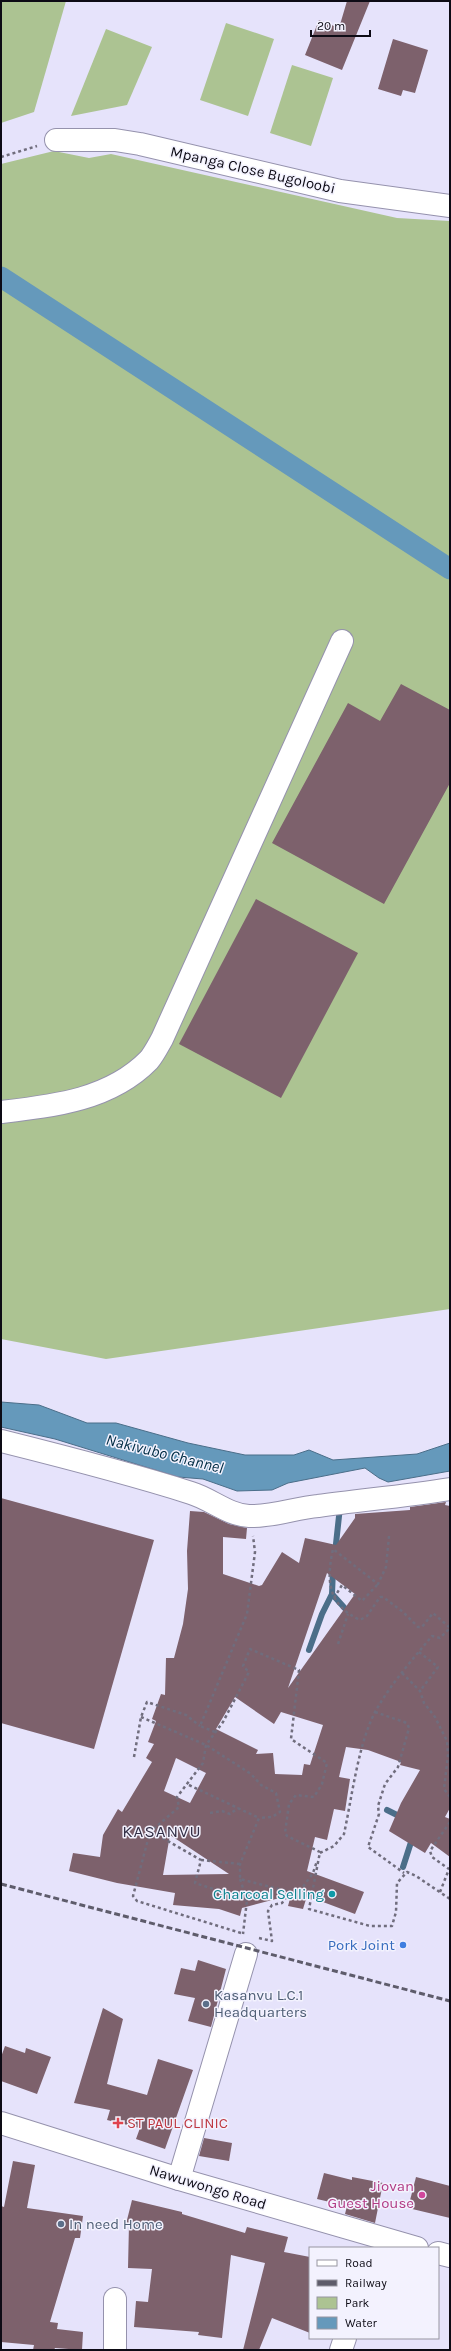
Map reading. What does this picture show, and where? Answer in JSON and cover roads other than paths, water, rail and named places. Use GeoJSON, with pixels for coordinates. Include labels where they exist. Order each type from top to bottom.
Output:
{"type":"FeatureCollection","features":[{"type":"Feature","properties":{"kind":"street","name":"Mpanga Close Bugoloobi"},"geometry":{"type":"LineString","coordinates":[[56,140],[115,140],[140,144],[340,191],[450,206]]}},
{"type":"Feature","properties":{"kind":"street"},"geometry":{"type":"LineString","coordinates":[[1,1112],[46,1107],[92,1096],[130,1076],[149,1059],[162,1039],[342,641]]}},
{"type":"Feature","properties":{"kind":"street"},"geometry":{"type":"LineString","coordinates":[[1,1441],[98,1465],[193,1493],[234,1513],[248,1516],[271,1516],[316,1506],[385,1499],[450,1489]]}},
{"type":"Feature","properties":{"kind":"street"},"geometry":{"type":"LineString","coordinates":[[179,2179],[249,1940]]}},
{"type":"Feature","properties":{"kind":"street","name":"Nawuwongo Road"},"geometry":{"type":"LineString","coordinates":[[1,2123],[375,2243],[409,2247]]}},
{"type":"Feature","properties":{"kind":"street"},"geometry":{"type":"LineString","coordinates":[[439,2253],[450,2256]]}},
{"type":"Feature","properties":{"kind":"street"},"geometry":{"type":"LineString","coordinates":[[115,2300],[115,2350]]}},
{"type":"Feature","properties":{"kind":"street"},"geometry":{"type":"LineString","coordinates":[[341,2350],[345,2339]]}},
{"type":"Feature","properties":{"kind":"water","name":"Nakivubo Channel"},"geometry":{"type":"Polygon","coordinates":[[[1,1402],[39,1405],[87,1423],[116,1423],[188,1443],[245,1455],[294,1455],[309,1450],[333,1460],[417,1454],[450,1443],[450,1471],[388,1482],[379,1478],[365,1468],[288,1483],[272,1490],[237,1491],[203,1479],[178,1477],[55,1439],[1,1427],[1,1402]]]}},
{"type":"Feature","properties":{"kind":"waterway"},"geometry":{"type":"LineString","coordinates":[[1,277],[450,569]]}},
{"type":"Feature","properties":{"kind":"waterway"},"geometry":{"type":"LineString","coordinates":[[335,1553],[340,1507]]}},
{"type":"Feature","properties":{"kind":"waterway"},"geometry":{"type":"LineString","coordinates":[[333,1570],[332,1594],[350,1614]]}},
{"type":"Feature","properties":{"kind":"waterway"},"geometry":{"type":"LineString","coordinates":[[309,1650],[322,1614],[332,1594]]}},
{"type":"Feature","properties":{"kind":"waterway"},"geometry":{"type":"LineString","coordinates":[[387,1810],[403,1818]]}},
{"type":"Feature","properties":{"kind":"waterway"},"geometry":{"type":"LineString","coordinates":[[403,1867],[413,1836]]}},
{"type":"Feature","properties":{"kind":"railway"},"geometry":{"type":"LineString","coordinates":[[1,1884],[450,2001]]}},
{"type":"Feature","properties":{"kind":"place","name":"Charcoal Selling"},"geometry":{"type":"Point","coordinates":[332,1894]}},
{"type":"Feature","properties":{"kind":"place","name":"Pork Joint"},"geometry":{"type":"Point","coordinates":[403,1945]}},
{"type":"Feature","properties":{"kind":"place","name":"Kasanvu L.C.1 Headquarters"},"geometry":{"type":"Point","coordinates":[206,2004]}},
{"type":"Feature","properties":{"kind":"place","name":"ST PAUL CLINIC"},"geometry":{"type":"Point","coordinates":[118,2123]}},
{"type":"Feature","properties":{"kind":"place","name":"Jiovan Guest House"},"geometry":{"type":"Point","coordinates":[422,2195]}},
{"type":"Feature","properties":{"kind":"place","name":"In need Home"},"geometry":{"type":"Point","coordinates":[61,2224]}},
{"type":"Feature","properties":{"kind":"district","name":"KASANVU"},"geometry":{"type":"Point","coordinates":[162,1831]}}]}
